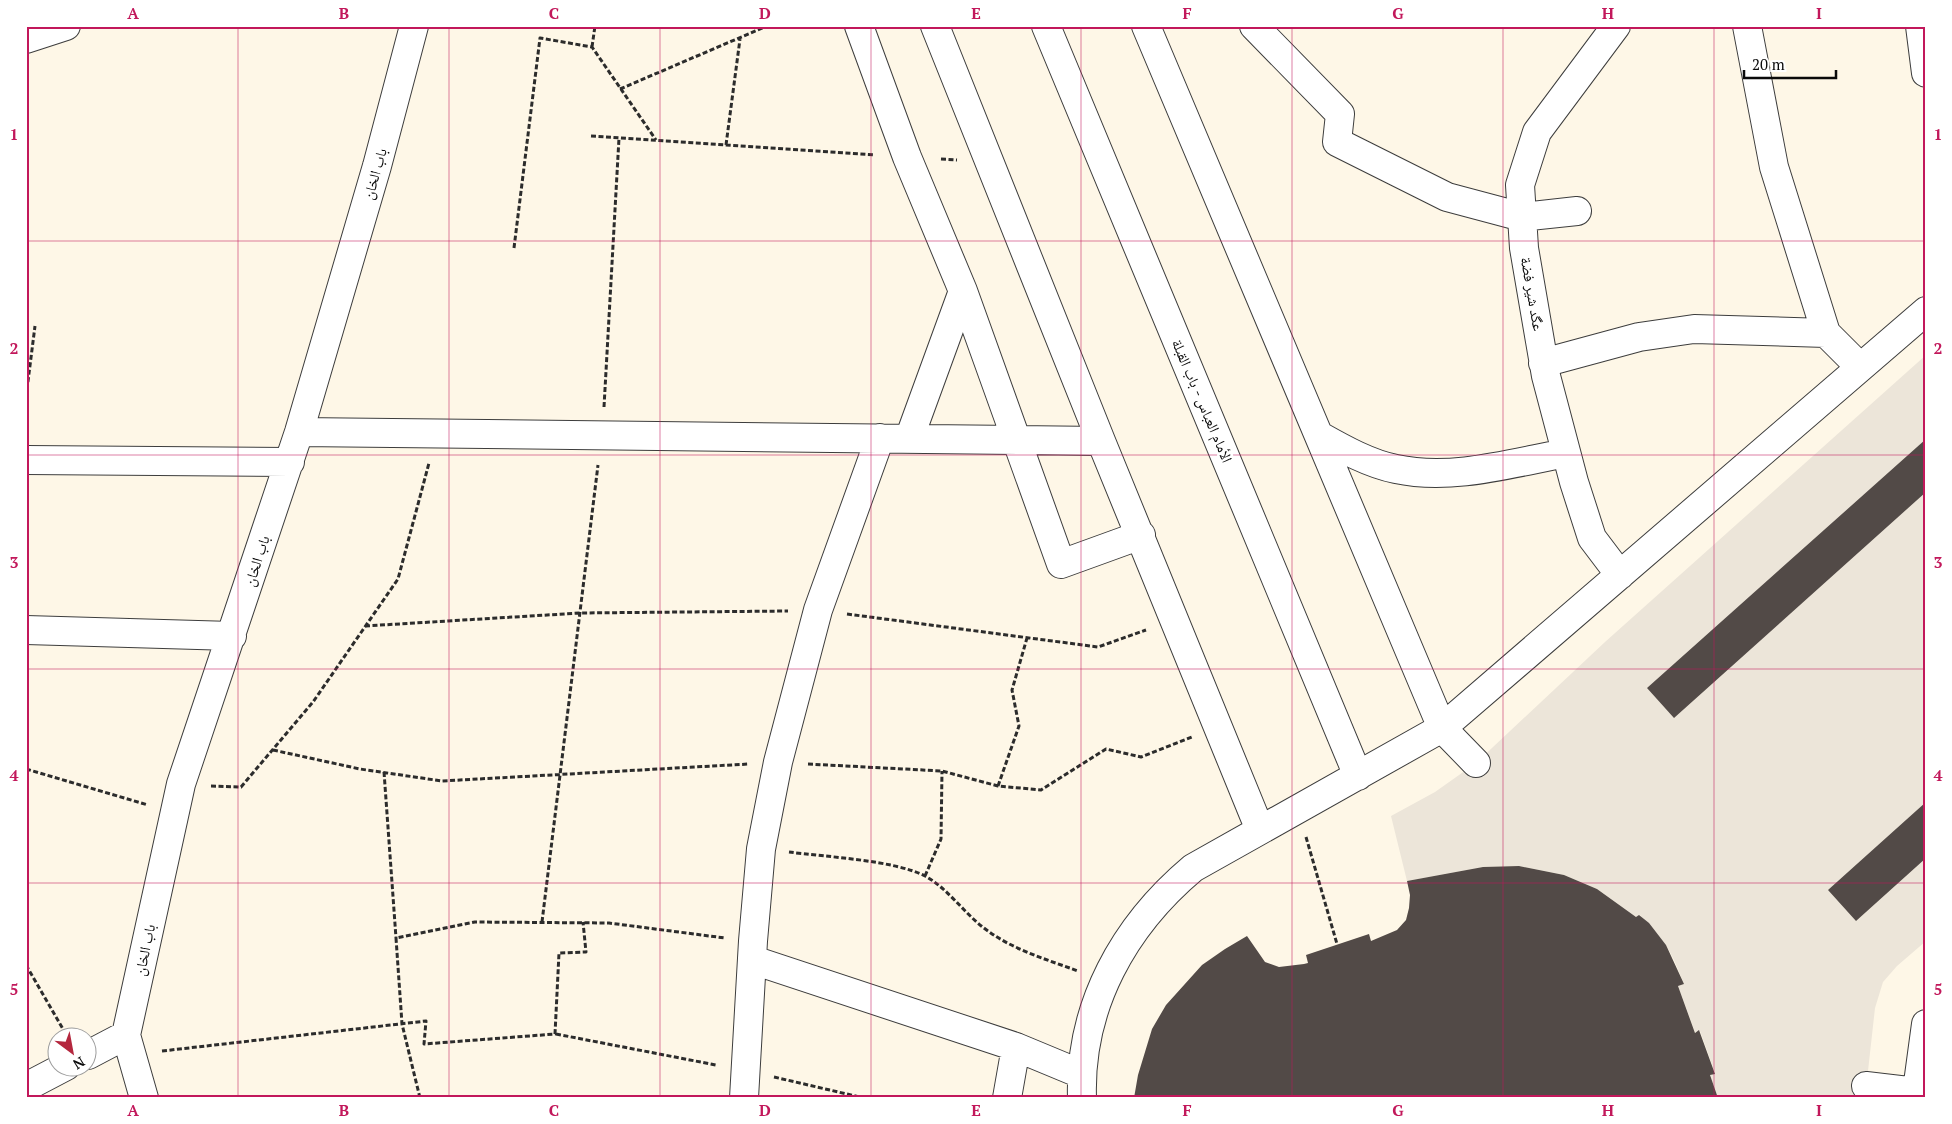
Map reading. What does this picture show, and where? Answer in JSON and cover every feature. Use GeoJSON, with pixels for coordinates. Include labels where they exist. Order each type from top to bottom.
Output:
{"type":"FeatureCollection","features":[{"type":"Feature","properties":{"kind":"street"},"geometry":{"type":"LineString","coordinates":[[26,40],[66,26]]}},
{"type":"Feature","properties":{"kind":"street","name":"باب الخان"},"geometry":{"type":"LineString","coordinates":[[128,1045],[181,784],[290,462],[377,166],[414,26]]}},
{"type":"Feature","properties":{"kind":"street"},"geometry":{"type":"LineString","coordinates":[[859,26],[907,157],[963,291],[1062,564],[1140,535]]}},
{"type":"Feature","properties":{"kind":"street"},"geometry":{"type":"LineString","coordinates":[[935,26],[1101,441],[1260,830]]}},
{"type":"Feature","properties":{"kind":"street","name":"الأمام العباس - باب القبلة"},"geometry":{"type":"LineString","coordinates":[[1046,26],[1358,776]]}},
{"type":"Feature","properties":{"kind":"street"},"geometry":{"type":"LineString","coordinates":[[1146,26],[1442,728],[1476,763]]}},
{"type":"Feature","properties":{"kind":"street"},"geometry":{"type":"LineString","coordinates":[[1254,26],[1340,114],[1337,142],[1447,197],[1522,217],[1577,211]]}},
{"type":"Feature","properties":{"kind":"street","name":"عگد شير فضة"},"geometry":{"type":"LineString","coordinates":[[1616,26],[1537,132],[1520,184],[1524,248],[1544,363],[1566,453],[1592,538],[1620,575]]}},
{"type":"Feature","properties":{"kind":"street"},"geometry":{"type":"LineString","coordinates":[[1747,26],[1774,167],[1826,333],[1860,367]]}},
{"type":"Feature","properties":{"kind":"street"},"geometry":{"type":"LineString","coordinates":[[1920,26],[1926,73]]}},
{"type":"Feature","properties":{"kind":"street"},"geometry":{"type":"LineString","coordinates":[[908,439],[963,291]]}},
{"type":"Feature","properties":{"kind":"street"},"geometry":{"type":"LineString","coordinates":[[753,951],[1016,1047],[1082,1086],[1088,1030],[1104,981],[1124,945],[1160,897],[1193,868],[1442,728],[1926,311]]}},
{"type":"Feature","properties":{"kind":"street"},"geometry":{"type":"LineString","coordinates":[[1544,363],[1639,337],[1694,330],[1826,333]]}},
{"type":"Feature","properties":{"kind":"street"},"geometry":{"type":"LineString","coordinates":[[299,432],[1101,441]]}},
{"type":"Feature","properties":{"kind":"street"},"geometry":{"type":"LineString","coordinates":[[1320,436],[1345,450],[1396,469],[1438,473],[1484,468],[1566,453]]}},
{"type":"Feature","properties":{"kind":"street"},"geometry":{"type":"LineString","coordinates":[[744,1098],[761,849],[778,762],[818,610],[880,438]]}},
{"type":"Feature","properties":{"kind":"street"},"geometry":{"type":"LineString","coordinates":[[26,460],[290,462]]}},
{"type":"Feature","properties":{"kind":"street"},"geometry":{"type":"LineString","coordinates":[[26,630],[232,636]]}},
{"type":"Feature","properties":{"kind":"street"},"geometry":{"type":"LineString","coordinates":[[1866,1086],[1916,1095],[1925,1030]]}},
{"type":"Feature","properties":{"kind":"street"},"geometry":{"type":"LineString","coordinates":[[98,1052],[128,1045],[144,1098]]}},
{"type":"Feature","properties":{"kind":"street"},"geometry":{"type":"LineString","coordinates":[[1007,1098],[1016,1047]]}},
{"type":"Feature","properties":{"kind":"street"},"geometry":{"type":"LineString","coordinates":[[26,1087],[48,1075]]}},
{"type":"Feature","properties":{"kind":"path"},"geometry":{"type":"LineString","coordinates":[[595,26],[592,47],[656,140]]}},
{"type":"Feature","properties":{"kind":"path"},"geometry":{"type":"LineString","coordinates":[[620,89],[740,39],[766,26]]}},
{"type":"Feature","properties":{"kind":"path"},"geometry":{"type":"LineString","coordinates":[[514,248],[540,38],[592,47]]}},
{"type":"Feature","properties":{"kind":"path"},"geometry":{"type":"LineString","coordinates":[[726,145],[740,39]]}},
{"type":"Feature","properties":{"kind":"path"},"geometry":{"type":"LineString","coordinates":[[591,136],[990,162]]}},
{"type":"Feature","properties":{"kind":"path"},"geometry":{"type":"LineString","coordinates":[[542,922],[602,436],[619,138]]}},
{"type":"Feature","properties":{"kind":"path"},"geometry":{"type":"LineString","coordinates":[[26,397],[35,326]]}},
{"type":"Feature","properties":{"kind":"path"},"geometry":{"type":"LineString","coordinates":[[181,784],[241,787],[313,702],[398,579],[436,434]]}},
{"type":"Feature","properties":{"kind":"path"},"geometry":{"type":"LineString","coordinates":[[365,626],[580,613],[818,610],[1098,647],[1174,619]]}},
{"type":"Feature","properties":{"kind":"path"},"geometry":{"type":"LineString","coordinates":[[998,786],[1019,726],[1012,690],[1027,638]]}},
{"type":"Feature","properties":{"kind":"path"},"geometry":{"type":"LineString","coordinates":[[273,750],[384,772],[442,781],[778,762],[942,771],[998,786],[1041,790],[1106,748],[1141,757],[1218,727]]}},
{"type":"Feature","properties":{"kind":"path"},"geometry":{"type":"LineString","coordinates":[[26,769],[174,813]]}},
{"type":"Feature","properties":{"kind":"path"},"geometry":{"type":"LineString","coordinates":[[925,876],[941,839],[942,771]]}},
{"type":"Feature","properties":{"kind":"path"},"geometry":{"type":"LineString","coordinates":[[384,772],[402,1024],[420,1098]]}},
{"type":"Feature","properties":{"kind":"path"},"geometry":{"type":"LineString","coordinates":[[1297,809],[1338,944]]}},
{"type":"Feature","properties":{"kind":"path"},"geometry":{"type":"LineString","coordinates":[[761,849],[907,869],[925,876],[940,886],[974,921],[1000,940],[1104,981]]}},
{"type":"Feature","properties":{"kind":"path"},"geometry":{"type":"LineString","coordinates":[[396,938],[475,922],[583,922],[609,923],[753,951]]}},
{"type":"Feature","properties":{"kind":"path"},"geometry":{"type":"LineString","coordinates":[[556,1034],[559,953],[586,952],[583,922]]}},
{"type":"Feature","properties":{"kind":"path"},"geometry":{"type":"LineString","coordinates":[[26,965],[62,1026]]}},
{"type":"Feature","properties":{"kind":"path"},"geometry":{"type":"LineString","coordinates":[[128,1045],[426,1021],[424,1044],[556,1034],[746,1071],[864,1098]]}},
{"type":"Feature","properties":{"kind":"shaded area"},"geometry":{"type":"Polygon","coordinates":[[[1926,355],[1926,941],[1897,966],[1883,982],[1875,1008],[1865,1098],[1718,1098],[1710,1075],[1715,1073],[1700,1031],[1695,1032],[1678,986],[1684,984],[1674,960],[1666,945],[1640,915],[1636,917],[1597,889],[1564,875],[1519,866],[1483,867],[1407,881],[1391,816],[1435,792],[1476,763],[1605,642],[1926,355]]]}},
{"type":"Feature","properties":{"kind":"building"},"geometry":{"type":"Polygon","coordinates":[[[1926,439],[1926,492],[1674,718],[1647,688],[1926,439]]]}},
{"type":"Feature","properties":{"kind":"building"},"geometry":{"type":"Polygon","coordinates":[[[1926,802],[1926,858],[1856,921],[1828,890],[1926,802]]]}},
{"type":"Feature","properties":{"kind":"building"},"geometry":{"type":"Polygon","coordinates":[[[1519,866],[1564,875],[1597,889],[1636,917],[1639,915],[1649,923],[1666,945],[1684,984],[1678,986],[1695,1033],[1699,1030],[1715,1074],[1710,1075],[1718,1098],[1134,1098],[1138,1075],[1152,1029],[1166,1005],[1202,965],[1225,949],[1247,936],[1265,962],[1279,967],[1308,963],[1306,955],[1369,934],[1371,941],[1397,930],[1406,920],[1409,908],[1410,895],[1407,881],[1483,867],[1519,866]]]}}]}
